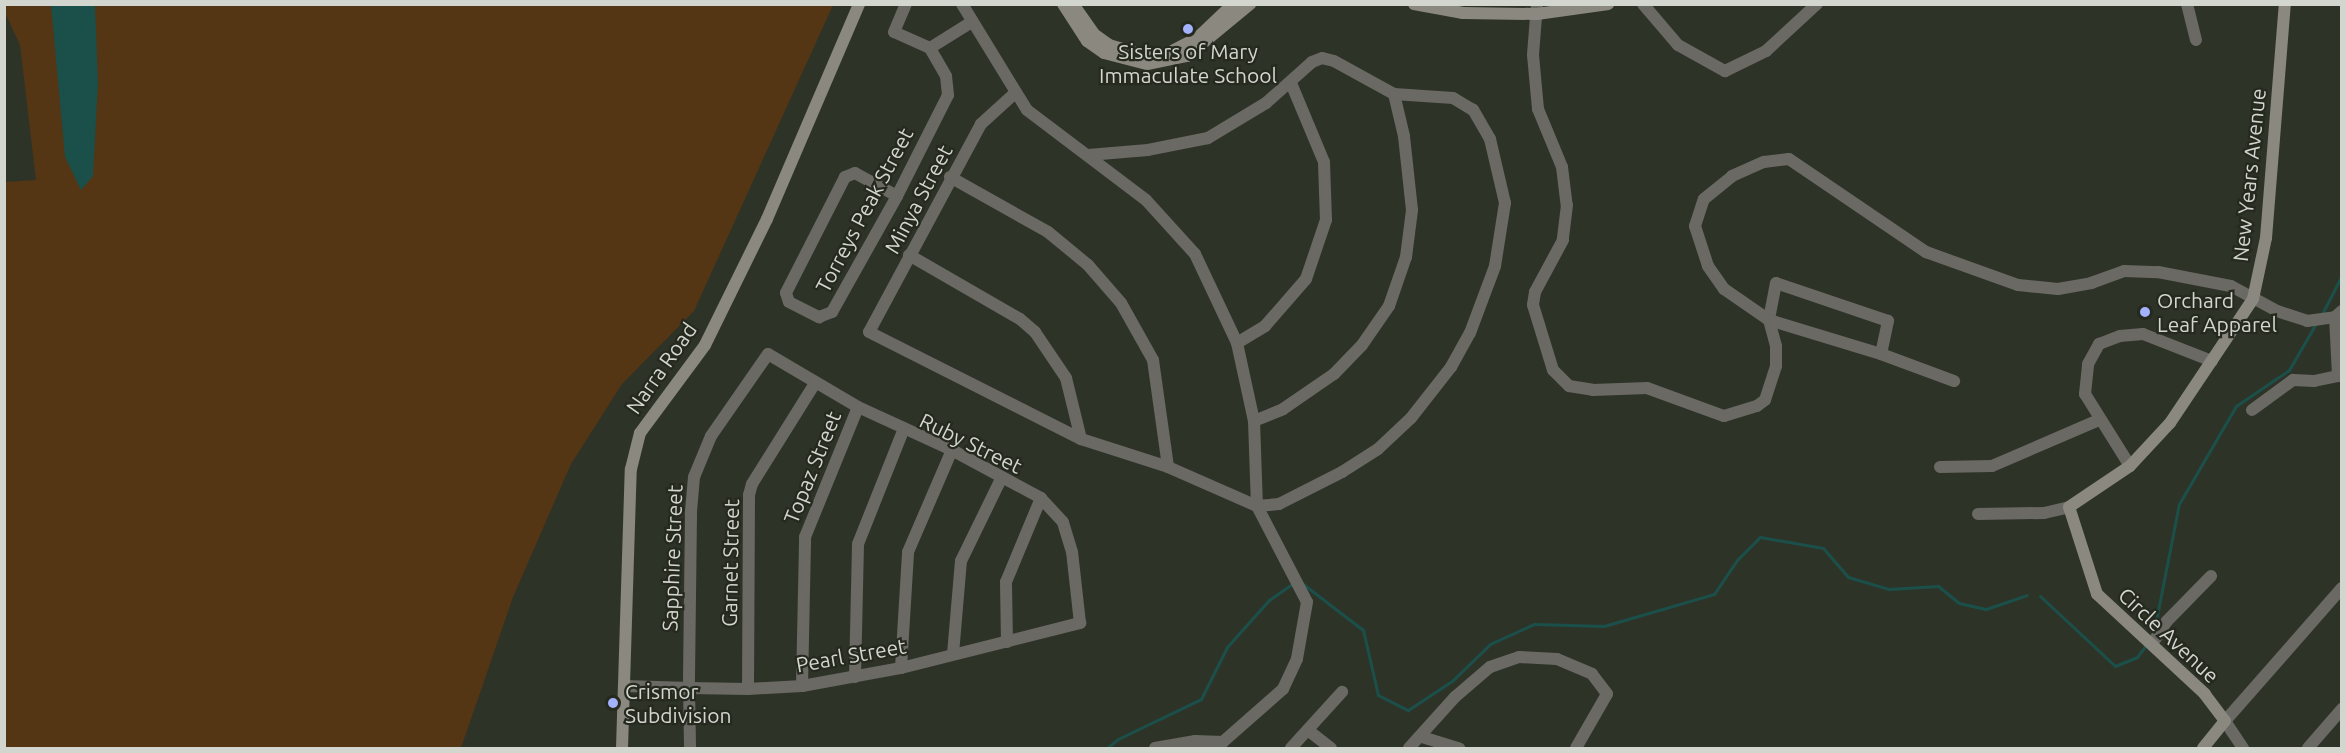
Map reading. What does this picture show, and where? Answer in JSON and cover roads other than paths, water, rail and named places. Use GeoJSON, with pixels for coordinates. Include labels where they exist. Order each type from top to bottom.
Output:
{"type":"FeatureCollection","features":[{"type":"Feature","properties":{"kind":"street","name":"Narra Road"},"geometry":{"type":"LineString","coordinates":[[622,748],[631,469],[640,434],[705,345],[767,219],[859,4]]}},
{"type":"Feature","properties":{"kind":"street"},"geometry":{"type":"LineString","coordinates":[[906,4],[894,32],[930,48],[970,23]]}},
{"type":"Feature","properties":{"kind":"street"},"geometry":{"type":"LineString","coordinates":[[962,4],[970,23],[1014,94],[1045,127],[1088,155],[1146,200],[1195,254],[1237,343],[1254,421],[1257,506],[1291,565],[1307,602],[1297,659],[1282,689],[1219,745],[1195,741],[1155,748]]}},
{"type":"Feature","properties":{"kind":"street"},"geometry":{"type":"LineString","coordinates":[[1063,4],[1087,41],[1104,53],[1147,64],[1187,56],[1250,4]]}},
{"type":"Feature","properties":{"kind":"street"},"geometry":{"type":"LineString","coordinates":[[1073,4],[1094,34],[1109,45],[1147,56],[1168,53],[1196,39],[1233,4]]}},
{"type":"Feature","properties":{"kind":"street"},"geometry":{"type":"LineString","coordinates":[[1414,4],[1463,9],[1537,9],[1608,4]]}},
{"type":"Feature","properties":{"kind":"street"},"geometry":{"type":"LineString","coordinates":[[1643,4],[1678,45],[1725,71],[1766,51],[1817,4]]}},
{"type":"Feature","properties":{"kind":"street"},"geometry":{"type":"LineString","coordinates":[[2187,4],[2196,40]]}},
{"type":"Feature","properties":{"kind":"street","name":"New Years Avenue"},"geometry":{"type":"LineString","coordinates":[[1978,514],[2043,513],[2069,507],[2130,466],[2170,423],[2253,299],[2266,238],[2285,4]]}},
{"type":"Feature","properties":{"kind":"street"},"geometry":{"type":"LineString","coordinates":[[1537,9],[1533,54],[1538,109],[1562,167],[1567,205],[1563,240],[1535,292],[1533,304],[1553,370],[1569,386],[1593,390],[1647,388],[1724,416],[1757,406],[1772,386],[1776,346],[1769,320],[1776,283],[1888,321],[1881,354]]}},
{"type":"Feature","properties":{"kind":"street","name":"Torreys Peak Street"},"geometry":{"type":"LineString","coordinates":[[897,196],[855,173],[844,177],[786,293],[789,302],[819,317],[832,312],[897,196],[948,95],[946,76],[930,48]]}},
{"type":"Feature","properties":{"kind":"street"},"geometry":{"type":"LineString","coordinates":[[909,255],[1020,319],[1035,332],[1066,378],[1081,439],[1168,467],[1257,506],[1279,504],[1342,472],[1378,448],[1411,418],[1451,367],[1485,298],[1502,236],[1505,203],[1490,139],[1465,102],[1453,98],[1394,94],[1350,68],[1322,58],[1266,103],[1208,138],[1148,150],[1088,155]]}},
{"type":"Feature","properties":{"kind":"street"},"geometry":{"type":"LineString","coordinates":[[1237,343],[1265,326],[1306,279],[1326,220],[1324,162],[1291,83]]}},
{"type":"Feature","properties":{"kind":"street","name":"Minya Street"},"geometry":{"type":"LineString","coordinates":[[1014,94],[981,124],[950,177],[869,332],[1081,439]]}},
{"type":"Feature","properties":{"kind":"street"},"geometry":{"type":"LineString","coordinates":[[1254,421],[1283,410],[1334,374],[1362,345],[1389,306],[1406,258],[1412,210],[1404,136],[1394,94]]}},
{"type":"Feature","properties":{"kind":"street"},"geometry":{"type":"LineString","coordinates":[[1954,381],[1881,354],[1769,320],[1725,289],[1708,266],[1695,226],[1704,200],[1732,176],[1764,162],[1789,159],[1926,252],[2018,285],[2058,289],[2091,283],[2124,271],[2158,272],[2231,286],[2253,299],[2307,321],[2336,315],[2338,376],[2314,381],[2293,380],[2252,410]]}},
{"type":"Feature","properties":{"kind":"street"},"geometry":{"type":"LineString","coordinates":[[950,177],[1048,232],[1088,264],[1121,303],[1153,360],[1168,467]]}},
{"type":"Feature","properties":{"kind":"street"},"geometry":{"type":"LineString","coordinates":[[2130,466],[2099,420],[2085,394],[2088,364],[2099,344],[2120,336],[2143,334],[2212,361]]}},
{"type":"Feature","properties":{"kind":"street","name":"Ruby Street"},"geometry":{"type":"LineString","coordinates":[[768,354],[858,408],[903,431],[952,450],[1001,479],[1041,498],[1063,522],[1072,552],[1080,623]]}},
{"type":"Feature","properties":{"kind":"street","name":"Sapphire Street"},"geometry":{"type":"LineString","coordinates":[[690,748],[693,477],[711,436],[768,354]]}},
{"type":"Feature","properties":{"kind":"street","name":"Garnet Street"},"geometry":{"type":"LineString","coordinates":[[748,689],[749,495],[752,484],[815,383]]}},
{"type":"Feature","properties":{"kind":"street","name":"Topaz Street"},"geometry":{"type":"LineString","coordinates":[[802,686],[805,537],[858,408]]}},
{"type":"Feature","properties":{"kind":"street"},"geometry":{"type":"LineString","coordinates":[[1940,467],[1992,466],[2099,420]]}},
{"type":"Feature","properties":{"kind":"street"},"geometry":{"type":"LineString","coordinates":[[855,677],[858,544],[903,431]]}},
{"type":"Feature","properties":{"kind":"street"},"geometry":{"type":"LineString","coordinates":[[902,668],[908,552],[952,450]]}},
{"type":"Feature","properties":{"kind":"street"},"geometry":{"type":"LineString","coordinates":[[952,654],[961,561],[1001,479]]}},
{"type":"Feature","properties":{"kind":"street"},"geometry":{"type":"LineString","coordinates":[[1007,642],[1006,582],[1041,498]]}},
{"type":"Feature","properties":{"kind":"street","name":"Circle Avenue"},"geometry":{"type":"LineString","coordinates":[[2069,507],[2097,594],[2205,694],[2225,721]]}},
{"type":"Feature","properties":{"kind":"street"},"geometry":{"type":"LineString","coordinates":[[2150,643],[2211,576]]}},
{"type":"Feature","properties":{"kind":"street"},"geometry":{"type":"LineString","coordinates":[[2203,748],[2342,588]]}},
{"type":"Feature","properties":{"kind":"street","name":"Pearl Street"},"geometry":{"type":"LineString","coordinates":[[625,686],[748,689],[802,686],[902,668],[1080,623]]}},
{"type":"Feature","properties":{"kind":"street"},"geometry":{"type":"LineString","coordinates":[[1409,748],[1422,737],[1455,697],[1490,668],[1519,657],[1557,659],[1592,674],[1607,694],[1576,748]]}},
{"type":"Feature","properties":{"kind":"street"},"geometry":{"type":"LineString","coordinates":[[1291,748],[1309,731],[1342,692]]}},
{"type":"Feature","properties":{"kind":"street"},"geometry":{"type":"LineString","coordinates":[[2308,748],[2340,715]]}},
{"type":"Feature","properties":{"kind":"street"},"geometry":{"type":"LineString","coordinates":[[2225,721],[2243,748]]}},
{"type":"Feature","properties":{"kind":"street"},"geometry":{"type":"LineString","coordinates":[[1309,731],[1331,748]]}},
{"type":"Feature","properties":{"kind":"street"},"geometry":{"type":"LineString","coordinates":[[1422,737],[1459,748]]}},
{"type":"Feature","properties":{"kind":"water"},"geometry":{"type":"Polygon","coordinates":[[[51,5],[95,5],[98,83],[93,176],[81,190],[65,157],[51,5]]]}},
{"type":"Feature","properties":{"kind":"waterway"},"geometry":{"type":"LineString","coordinates":[[2322,314],[2342,275]]}},
{"type":"Feature","properties":{"kind":"waterway"},"geometry":{"type":"LineString","coordinates":[[2154,631],[2179,504],[2236,406],[2289,370],[2315,325]]}},
{"type":"Feature","properties":{"kind":"waterway"},"geometry":{"type":"LineString","coordinates":[[1303,584],[1363,630],[1378,695],[1408,710],[1452,681],[1490,644],[1534,624],[1604,626],[1714,594],[1737,560],[1760,537],[1823,548],[1848,577],[1889,589],[1938,586],[1959,603],[1986,609],[2027,595]]}},
{"type":"Feature","properties":{"kind":"waterway"},"geometry":{"type":"LineString","coordinates":[[1107,748],[1118,739],[1201,699],[1227,647],[1269,600],[1292,584]]}},
{"type":"Feature","properties":{"kind":"waterway"},"geometry":{"type":"LineString","coordinates":[[2040,596],[2115,666],[2137,657],[2146,645]]}},
{"type":"Feature","properties":{"kind":"place","name":"Sisters of Mary Immaculate School"},"geometry":{"type":"Point","coordinates":[1188,29]}},
{"type":"Feature","properties":{"kind":"place","name":"Orchard Leaf Apparel"},"geometry":{"type":"Point","coordinates":[2145,312]}},
{"type":"Feature","properties":{"kind":"place","name":"Crismor Subdivision"},"geometry":{"type":"Point","coordinates":[613,703]}}]}
